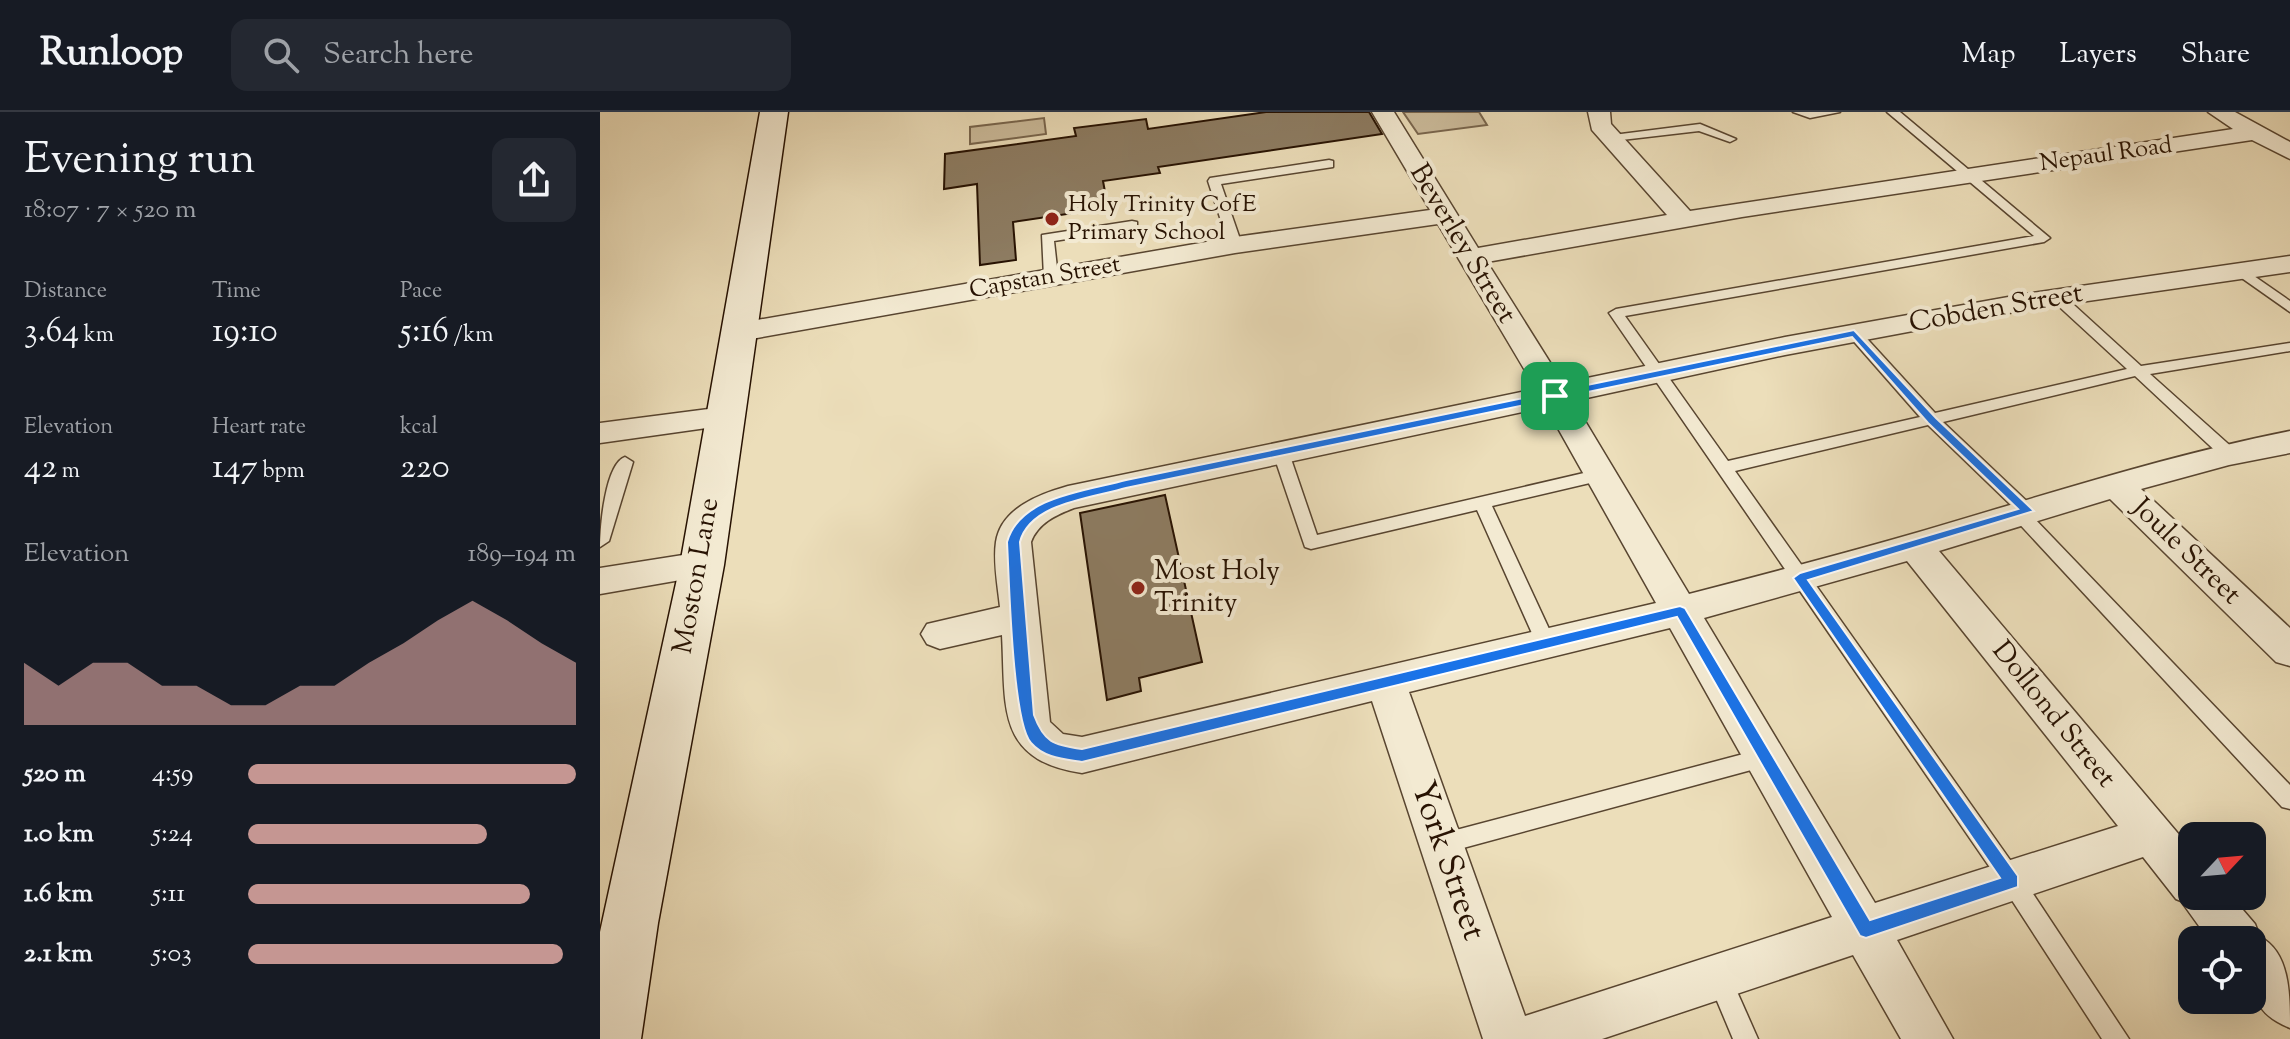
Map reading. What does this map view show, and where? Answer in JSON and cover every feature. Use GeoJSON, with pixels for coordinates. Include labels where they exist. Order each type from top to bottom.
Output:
{"type":"FeatureCollection","features":[{"type":"Feature","properties":{"kind":"street","name":"Moston Lane"},"geometry":{"type":"LineString","coordinates":[[611,1039],[615,928],[702,565],[774,112]]}},
{"type":"Feature","properties":{"kind":"street","name":"Beverley Street"},"geometry":{"type":"LineString","coordinates":[[1383,112],[1555,396],[1928,1039]]}},
{"type":"Feature","properties":{"kind":"street"},"geometry":{"type":"LineString","coordinates":[[1599,112],[1600,125],[1684,219]]}},
{"type":"Feature","properties":{"kind":"street"},"geometry":{"type":"LineString","coordinates":[[2219,112],[2290,152]]}},
{"type":"Feature","properties":{"kind":"street","name":"Nepaul Road"},"geometry":{"type":"LineString","coordinates":[[1470,257],[1684,219],[2254,133]]}},
{"type":"Feature","properties":{"kind":"street","name":"Capstan Street"},"geometry":{"type":"LineString","coordinates":[[740,332],[1235,245],[1445,215]]}},
{"type":"Feature","properties":{"kind":"street","name":"Cobden Street"},"geometry":{"type":"LineString","coordinates":[[2290,264],[2058,298],[1854,333],[1126,484],[1042,508],[1017,528],[1013,542],[1027,715],[1035,738],[1056,752],[1082,755],[1680,611],[1915,546],[2116,485],[2229,454],[2290,442]]}},
{"type":"Feature","properties":{"kind":"street"},"geometry":{"type":"LineString","coordinates":[[600,433],[724,417]]}},
{"type":"Feature","properties":{"kind":"street","name":"Joule Street"},"geometry":{"type":"LineString","coordinates":[[2116,485],[2290,651]]}},
{"type":"Feature","properties":{"kind":"street","name":"Dollond Street"},"geometry":{"type":"LineString","coordinates":[[1915,546],[2178,867]]}},
{"type":"Feature","properties":{"kind":"street"},"geometry":{"type":"LineString","coordinates":[[600,581],[702,565]]}},
{"type":"Feature","properties":{"kind":"street"},"geometry":{"type":"LineString","coordinates":[[940,634],[1018,617]]}},
{"type":"Feature","properties":{"kind":"street","name":"York Street"},"geometry":{"type":"LineString","coordinates":[[1386,683],[1508,1039]]}},
{"type":"Feature","properties":{"kind":"street"},"geometry":{"type":"LineString","coordinates":[[1552,1035],[2151,835]]}},
{"type":"Feature","properties":{"kind":"street"},"geometry":{"type":"LineString","coordinates":[[2213,910],[2227,926]]}},
{"type":"Feature","properties":{"kind":"street"},"geometry":{"type":"LineString","coordinates":[[2266,974],[2290,1004]]}},
{"type":"Feature","properties":{"kind":"lane"},"geometry":{"type":"LineString","coordinates":[[1799,112],[1810,115],[1834,112]]}},
{"type":"Feature","properties":{"kind":"lane"},"geometry":{"type":"LineString","coordinates":[[1893,112],[1963,176],[2044,238],[1616,313],[2012,881],[2117,1039]]}},
{"type":"Feature","properties":{"kind":"lane"},"geometry":{"type":"LineString","coordinates":[[1613,138],[1700,127],[1730,139]]}},
{"type":"Feature","properties":{"kind":"lane"},"geometry":{"type":"LineString","coordinates":[[1235,245],[1214,181],[1329,164]]}},
{"type":"Feature","properties":{"kind":"lane"},"geometry":{"type":"LineString","coordinates":[[1051,277],[1047,238],[1132,225]]}},
{"type":"Feature","properties":{"kind":"lane"},"geometry":{"type":"LineString","coordinates":[[2241,271],[2290,308]]}},
{"type":"Feature","properties":{"kind":"lane"},"geometry":{"type":"LineString","coordinates":[[2058,298],[2229,454]]}},
{"type":"Feature","properties":{"kind":"lane"},"geometry":{"type":"LineString","coordinates":[[1854,333],[2290,800]]}},
{"type":"Feature","properties":{"kind":"lane"},"geometry":{"type":"LineString","coordinates":[[1722,468],[2138,371],[2290,347]]}},
{"type":"Feature","properties":{"kind":"lane"},"geometry":{"type":"LineString","coordinates":[[1281,453],[1311,543],[1601,475]]}},
{"type":"Feature","properties":{"kind":"lane"},"geometry":{"type":"LineString","coordinates":[[600,541],[625,462]]}},
{"type":"Feature","properties":{"kind":"lane"},"geometry":{"type":"LineString","coordinates":[[1482,503],[1546,644]]}},
{"type":"Feature","properties":{"kind":"lane"},"geometry":{"type":"LineString","coordinates":[[1441,844],[1766,757]]}},
{"type":"Feature","properties":{"kind":"lane"},"geometry":{"type":"LineString","coordinates":[[1719,977],[1746,1039]]}},
{"type":"Feature","properties":{"kind":"shaded area"},"geometry":{"type":"Polygon","coordinates":[[[1403,112],[1479,112],[1487,125],[1418,134],[1403,112]]]}},
{"type":"Feature","properties":{"kind":"shaded area"},"geometry":{"type":"Polygon","coordinates":[[[1044,118],[1046,134],[970,144],[970,127],[1044,118]]]}},
{"type":"Feature","properties":{"kind":"building"},"geometry":{"type":"Polygon","coordinates":[[[1266,112],[1369,112],[1382,134],[1158,167],[1160,173],[1103,181],[1108,208],[1013,222],[1016,260],[980,265],[977,184],[944,189],[945,154],[1076,136],[1074,128],[1146,119],[1148,129],[1266,112]]]}},
{"type":"Feature","properties":{"kind":"building","name":"Most Holy Trinity"},"geometry":{"type":"Polygon","coordinates":[[[1165,495],[1202,662],[1139,678],[1141,691],[1107,700],[1080,513],[1165,495]]]}},
{"type":"Feature","properties":{"kind":"place","name":"Holy Trinity CofE Primary School"},"geometry":{"type":"Point","coordinates":[1052,219]}},
{"type":"Feature","properties":{"kind":"place","name":"Most Holy Trinity"},"geometry":{"type":"Point","coordinates":[1138,588]}},
{"type":"Feature","properties":{"kind":"route"},"geometry":{"type":"LineString","coordinates":[[1854,333],[1932,420],[2027,511],[1800,578],[2012,881],[1866,930],[1680,611],[1082,755],[1056,752],[1035,738],[1027,715],[1013,542],[1017,528],[1042,508],[1068,498],[1126,484],[1555,396],[1854,333]]}}]}
